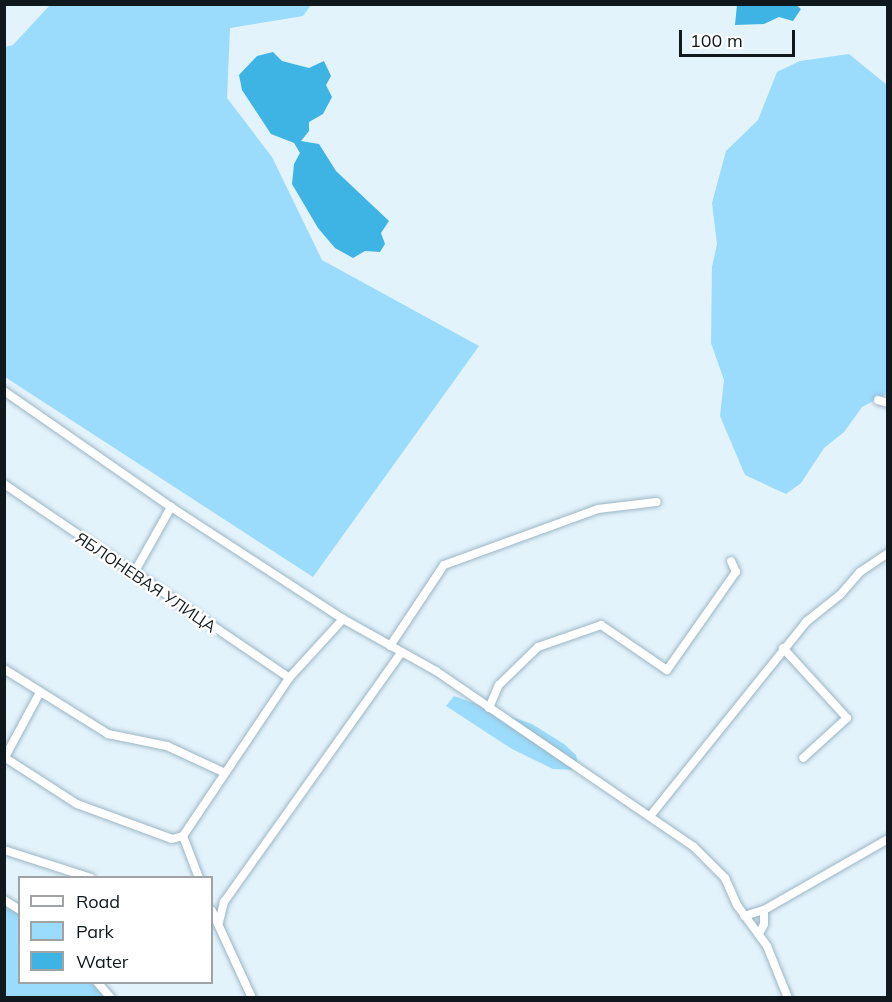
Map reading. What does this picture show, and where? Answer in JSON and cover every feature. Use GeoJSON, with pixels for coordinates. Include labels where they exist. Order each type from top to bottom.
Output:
{"type":"FeatureCollection","features":[{"type":"Feature","properties":{"kind":"street"},"geometry":{"type":"LineString","coordinates":[[4,391],[171,507],[343,620],[390,646],[489,708],[651,815],[716,867],[744,916],[759,934],[788,998]]}},
{"type":"Feature","properties":{"kind":"street"},"geometry":{"type":"LineString","coordinates":[[878,400],[888,403]]}},
{"type":"Feature","properties":{"kind":"street","name":"ЯБЛОНЕВАЯ УЛИЦА"},"geometry":{"type":"LineString","coordinates":[[4,484],[289,678]]}},
{"type":"Feature","properties":{"kind":"street"},"geometry":{"type":"LineString","coordinates":[[390,646],[444,565],[598,509],[657,501]]}},
{"type":"Feature","properties":{"kind":"street"},"geometry":{"type":"LineString","coordinates":[[134,573],[171,507]]}},
{"type":"Feature","properties":{"kind":"street"},"geometry":{"type":"LineString","coordinates":[[651,815],[783,648],[860,572],[888,553]]}},
{"type":"Feature","properties":{"kind":"street"},"geometry":{"type":"LineString","coordinates":[[489,708],[499,684],[538,647],[601,625],[667,670],[736,572],[731,561]]}},
{"type":"Feature","properties":{"kind":"street"},"geometry":{"type":"LineString","coordinates":[[39,694],[5,757],[76,804],[172,839],[183,836],[289,678],[343,620]]}},
{"type":"Feature","properties":{"kind":"street"},"geometry":{"type":"LineString","coordinates":[[783,648],[847,718],[803,758]]}},
{"type":"Feature","properties":{"kind":"street"},"geometry":{"type":"LineString","coordinates":[[219,922],[224,902],[401,653]]}},
{"type":"Feature","properties":{"kind":"street"},"geometry":{"type":"LineString","coordinates":[[4,669],[39,694],[108,734],[167,746],[224,772]]}},
{"type":"Feature","properties":{"kind":"street"},"geometry":{"type":"LineString","coordinates":[[183,836],[198,876]]}},
{"type":"Feature","properties":{"kind":"street"},"geometry":{"type":"LineString","coordinates":[[744,916],[764,910],[888,839]]}},
{"type":"Feature","properties":{"kind":"street"},"geometry":{"type":"LineString","coordinates":[[4,850],[85,876]]}},
{"type":"Feature","properties":{"kind":"street"},"geometry":{"type":"LineString","coordinates":[[4,900],[18,909]]}},
{"type":"Feature","properties":{"kind":"street"},"geometry":{"type":"LineString","coordinates":[[759,934],[765,924],[764,910]]}},
{"type":"Feature","properties":{"kind":"street"},"geometry":{"type":"LineString","coordinates":[[213,913],[252,998]]}},
{"type":"Feature","properties":{"kind":"street"},"geometry":{"type":"LineString","coordinates":[[99,984],[111,998]]}},
{"type":"Feature","properties":{"kind":"green space"},"geometry":{"type":"Polygon","coordinates":[[[50,5],[311,5],[303,16],[230,28],[227,98],[272,157],[322,260],[479,346],[313,577],[5,377],[5,47],[13,45],[50,5]]]}},
{"type":"Feature","properties":{"kind":"green space"},"geometry":{"type":"Polygon","coordinates":[[[849,54],[887,85],[887,394],[862,407],[844,432],[824,448],[801,483],[786,494],[745,475],[720,416],[724,380],[711,343],[712,267],[717,244],[712,203],[726,151],[758,120],[777,72],[800,61],[849,54]]]}},
{"type":"Feature","properties":{"kind":"green space"},"geometry":{"type":"Polygon","coordinates":[[[454,696],[532,724],[564,744],[576,755],[579,770],[553,769],[512,749],[446,706],[454,696]]]}},
{"type":"Feature","properties":{"kind":"green space"},"geometry":{"type":"Polygon","coordinates":[[[4,897],[18,908],[18,984],[96,984],[106,997],[5,997],[4,897]]]}},
{"type":"Feature","properties":{"kind":"water"},"geometry":{"type":"Polygon","coordinates":[[[737,4],[796,5],[801,9],[793,21],[779,17],[764,24],[735,25],[737,4]]]}},
{"type":"Feature","properties":{"kind":"water"},"geometry":{"type":"Polygon","coordinates":[[[273,52],[282,61],[309,68],[324,61],[331,76],[326,85],[332,97],[323,114],[309,122],[309,131],[301,141],[319,144],[336,171],[389,221],[381,233],[385,244],[380,252],[365,251],[353,258],[335,248],[318,228],[292,184],[294,164],[300,153],[294,143],[271,134],[242,90],[239,75],[257,56],[273,52]]]}}]}
